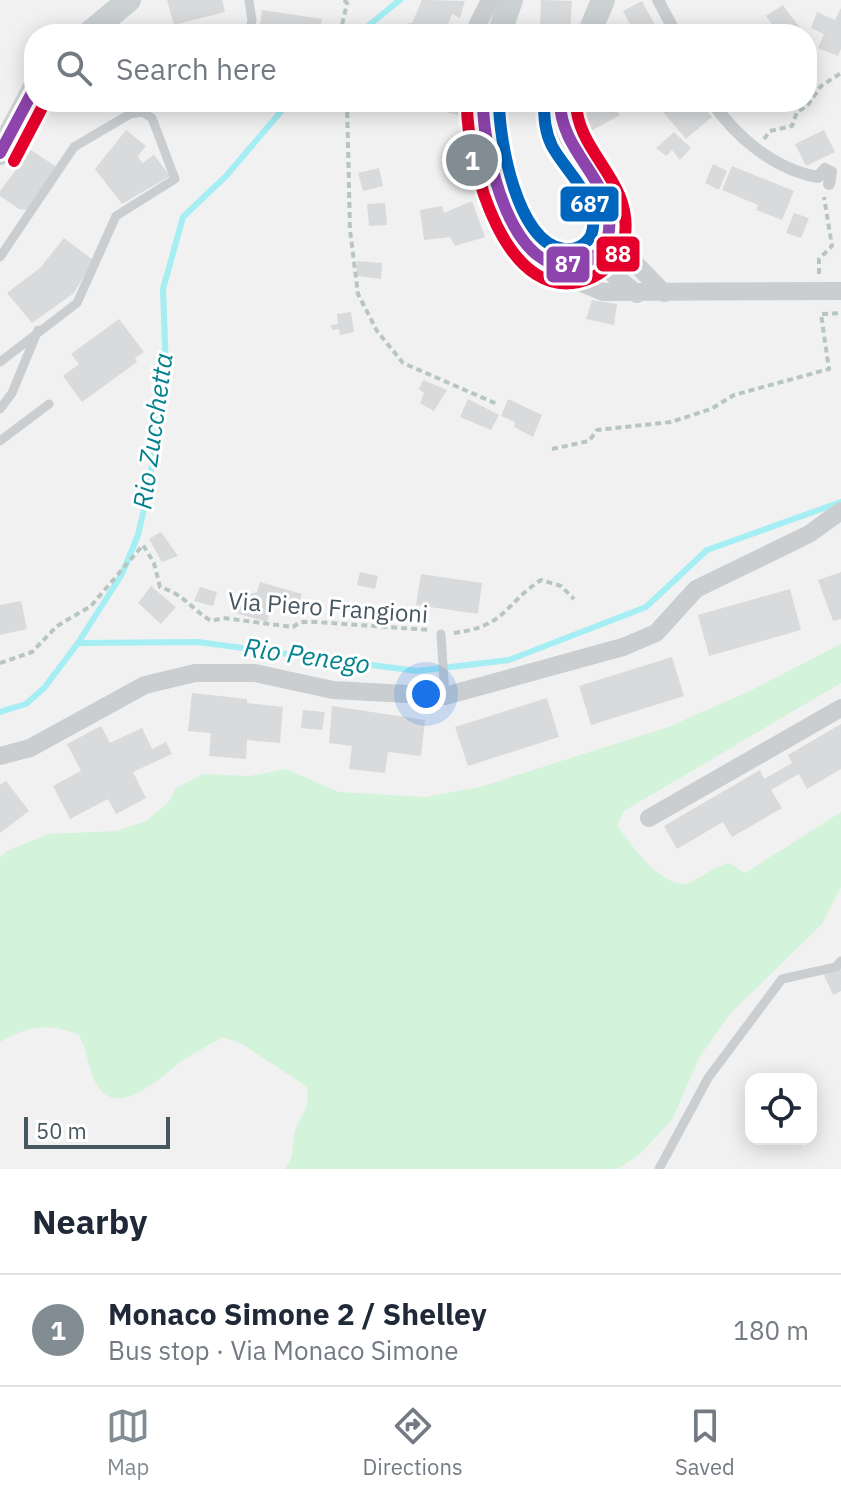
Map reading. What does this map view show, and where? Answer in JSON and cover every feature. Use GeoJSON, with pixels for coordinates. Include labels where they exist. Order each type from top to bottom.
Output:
{"type":"FeatureCollection","features":[{"type":"Feature","properties":{"kind":"main road"},"geometry":{"type":"LineString","coordinates":[[100,24],[129,0]]}},
{"type":"Feature","properties":{"kind":"main road"},"geometry":{"type":"LineString","coordinates":[[503,24],[511,0]]}},
{"type":"Feature","properties":{"kind":"main road"},"geometry":{"type":"LineString","coordinates":[[593,24],[603,0]]}},
{"type":"Feature","properties":{"kind":"main road"},"geometry":{"type":"LineString","coordinates":[[0,153],[24,108]]}},
{"type":"Feature","properties":{"kind":"main road"},"geometry":{"type":"LineString","coordinates":[[484,112],[489,160],[507,212],[518,233],[547,263],[576,265],[599,252],[609,236],[610,225],[607,199],[600,184],[562,131],[561,112]]}},
{"type":"Feature","properties":{"kind":"street"},"geometry":{"type":"LineString","coordinates":[[478,24],[490,0]]}},
{"type":"Feature","properties":{"kind":"street"},"geometry":{"type":"LineString","coordinates":[[658,0],[671,24]]}},
{"type":"Feature","properties":{"kind":"street"},"geometry":{"type":"LineString","coordinates":[[720,112],[738,134],[798,174],[818,177],[825,169],[831,172],[829,184]]}},
{"type":"Feature","properties":{"kind":"street"},"geometry":{"type":"LineString","coordinates":[[610,225],[627,255],[664,293]]}},
{"type":"Feature","properties":{"kind":"street"},"geometry":{"type":"LineString","coordinates":[[599,252],[614,275],[637,294]]}},
{"type":"Feature","properties":{"kind":"street"},"geometry":{"type":"LineString","coordinates":[[547,263],[580,284],[603,292],[841,291]]}},
{"type":"Feature","properties":{"kind":"street"},"geometry":{"type":"LineString","coordinates":[[0,756],[30,748],[145,685],[195,673],[255,673],[333,690],[445,687],[623,647],[656,633],[696,589],[809,534],[841,511]]}},
{"type":"Feature","properties":{"kind":"street"},"geometry":{"type":"LineString","coordinates":[[649,818],[841,708]]}},
{"type":"Feature","properties":{"kind":"lane"},"geometry":{"type":"LineString","coordinates":[[249,0],[251,24]]}},
{"type":"Feature","properties":{"kind":"lane"},"geometry":{"type":"LineString","coordinates":[[0,257],[74,147],[130,114],[142,112],[152,118],[175,179],[116,216],[77,303],[0,362]]}},
{"type":"Feature","properties":{"kind":"lane"},"geometry":{"type":"LineString","coordinates":[[0,409],[21,374],[38,330]]}},
{"type":"Feature","properties":{"kind":"lane"},"geometry":{"type":"LineString","coordinates":[[0,441],[49,404]]}},
{"type":"Feature","properties":{"kind":"lane"},"geometry":{"type":"LineString","coordinates":[[441,634],[445,687]]}},
{"type":"Feature","properties":{"kind":"lane"},"geometry":{"type":"LineString","coordinates":[[659,1169],[708,1078],[782,979],[836,967],[841,961]]}},
{"type":"Feature","properties":{"kind":"path"},"geometry":{"type":"LineString","coordinates":[[342,24],[347,3],[344,0]]}},
{"type":"Feature","properties":{"kind":"path"},"geometry":{"type":"LineString","coordinates":[[817,92],[841,73]]}},
{"type":"Feature","properties":{"kind":"path"},"geometry":{"type":"LineString","coordinates":[[347,112],[350,230],[358,294],[377,331],[403,363],[497,404]]}},
{"type":"Feature","properties":{"kind":"path"},"geometry":{"type":"LineString","coordinates":[[758,148],[770,131],[792,126],[797,112]]}},
{"type":"Feature","properties":{"kind":"path"},"geometry":{"type":"LineString","coordinates":[[829,184],[823,191],[832,246],[819,259],[819,277],[830,273]]}},
{"type":"Feature","properties":{"kind":"path"},"geometry":{"type":"LineString","coordinates":[[552,449],[589,441],[597,430],[671,422],[711,409],[734,395],[829,369],[821,314],[841,313]]}},
{"type":"Feature","properties":{"kind":"path","name":"Via Piero Frangioni"},"geometry":{"type":"LineString","coordinates":[[0,663],[32,652],[57,626],[91,606],[143,545],[154,563],[160,587],[181,594],[193,610],[211,621],[223,618],[293,627],[300,622],[403,626],[441,634],[481,629],[508,612],[527,589],[541,580],[561,586],[574,599]]}},
{"type":"Feature","properties":{"kind":"green space"},"geometry":{"type":"Polygon","coordinates":[[[841,644],[841,683],[624,811],[617,825],[650,865],[671,881],[681,884],[729,863],[745,873],[841,812],[841,887],[822,924],[729,1015],[699,1058],[672,1120],[639,1155],[617,1169],[284,1169],[290,1160],[295,1131],[307,1105],[307,1087],[242,1044],[223,1037],[185,1059],[143,1090],[119,1098],[108,1096],[99,1088],[79,1035],[48,1027],[29,1029],[0,1042],[0,858],[5,852],[48,834],[116,831],[146,821],[168,803],[176,788],[203,774],[250,776],[286,769],[339,792],[425,797],[480,787],[668,727],[748,692],[841,644]]]}},
{"type":"Feature","properties":{"kind":"building"},"geometry":{"type":"Polygon","coordinates":[[[167,0],[222,0],[225,12],[174,24],[167,0]]]}},
{"type":"Feature","properties":{"kind":"building"},"geometry":{"type":"Polygon","coordinates":[[[422,0],[465,1],[460,18],[452,14],[448,24],[408,24],[412,23],[422,0]]]}},
{"type":"Feature","properties":{"kind":"building"},"geometry":{"type":"Polygon","coordinates":[[[541,0],[572,1],[571,24],[540,24],[541,0]]]}},
{"type":"Feature","properties":{"kind":"building"},"geometry":{"type":"Polygon","coordinates":[[[642,1],[655,24],[630,24],[623,11],[642,1]]]}},
{"type":"Feature","properties":{"kind":"building"},"geometry":{"type":"Polygon","coordinates":[[[783,5],[797,24],[772,24],[766,16],[783,5]]]}},
{"type":"Feature","properties":{"kind":"building"},"geometry":{"type":"Polygon","coordinates":[[[841,8],[841,49],[838,56],[818,48],[824,34],[817,31],[817,24],[812,24],[817,12],[835,20],[841,8]]]}},
{"type":"Feature","properties":{"kind":"building"},"geometry":{"type":"Polygon","coordinates":[[[262,10],[322,19],[321,24],[260,24],[262,10]]]}},
{"type":"Feature","properties":{"kind":"building"},"geometry":{"type":"Polygon","coordinates":[[[446,112],[468,112],[467,118],[446,112]]]}},
{"type":"Feature","properties":{"kind":"building"},"geometry":{"type":"Polygon","coordinates":[[[575,112],[618,112],[620,115],[587,133],[575,112]]]}},
{"type":"Feature","properties":{"kind":"building"},"geometry":{"type":"Polygon","coordinates":[[[663,112],[708,112],[712,117],[686,139],[663,112]]]}},
{"type":"Feature","properties":{"kind":"building"},"geometry":{"type":"Polygon","coordinates":[[[126,130],[146,146],[138,156],[142,163],[154,155],[170,176],[122,204],[95,169],[126,130]]]}},
{"type":"Feature","properties":{"kind":"building"},"geometry":{"type":"Polygon","coordinates":[[[824,130],[835,152],[806,166],[795,144],[824,130]]]}},
{"type":"Feature","properties":{"kind":"building"},"geometry":{"type":"Polygon","coordinates":[[[674,132],[691,148],[680,160],[672,150],[666,156],[656,148],[674,132]]]}},
{"type":"Feature","properties":{"kind":"building"},"geometry":{"type":"Polygon","coordinates":[[[31,150],[58,168],[28,210],[19,209],[0,196],[0,191],[31,150]]]}},
{"type":"Feature","properties":{"kind":"building"},"geometry":{"type":"Polygon","coordinates":[[[713,164],[727,171],[719,190],[705,183],[713,164]]]}},
{"type":"Feature","properties":{"kind":"building"},"geometry":{"type":"Polygon","coordinates":[[[732,166],[794,191],[782,220],[756,210],[758,205],[722,190],[732,166]]]}},
{"type":"Feature","properties":{"kind":"building"},"geometry":{"type":"Polygon","coordinates":[[[379,168],[383,186],[363,191],[358,173],[379,168]]]}},
{"type":"Feature","properties":{"kind":"building"},"geometry":{"type":"Polygon","coordinates":[[[472,201],[485,237],[455,246],[450,237],[424,240],[420,210],[442,206],[444,213],[472,201]]]}},
{"type":"Feature","properties":{"kind":"building"},"geometry":{"type":"Polygon","coordinates":[[[385,203],[387,225],[369,226],[367,204],[385,203]]]}},
{"type":"Feature","properties":{"kind":"building"},"geometry":{"type":"Polygon","coordinates":[[[794,213],[809,218],[801,238],[786,233],[794,213]]]}},
{"type":"Feature","properties":{"kind":"building"},"geometry":{"type":"Polygon","coordinates":[[[64,238],[93,260],[74,293],[32,323],[7,293],[40,268],[64,238]]]}},
{"type":"Feature","properties":{"kind":"building"},"geometry":{"type":"Polygon","coordinates":[[[357,261],[382,263],[381,279],[356,276],[357,261]]]}},
{"type":"Feature","properties":{"kind":"building"},"geometry":{"type":"Polygon","coordinates":[[[592,300],[617,304],[614,325],[586,319],[592,300]]]}},
{"type":"Feature","properties":{"kind":"building"},"geometry":{"type":"Polygon","coordinates":[[[351,312],[354,332],[340,335],[339,329],[332,330],[331,325],[338,324],[337,314],[351,312]]]}},
{"type":"Feature","properties":{"kind":"building"},"geometry":{"type":"Polygon","coordinates":[[[119,319],[144,352],[135,358],[137,362],[82,402],[63,376],[79,364],[71,354],[119,319]]]}},
{"type":"Feature","properties":{"kind":"building"},"geometry":{"type":"Polygon","coordinates":[[[423,380],[447,390],[434,411],[420,403],[424,393],[419,389],[423,380]]]}},
{"type":"Feature","properties":{"kind":"building"},"geometry":{"type":"Polygon","coordinates":[[[468,399],[499,415],[491,430],[460,417],[468,399]]]}},
{"type":"Feature","properties":{"kind":"building"},"geometry":{"type":"Polygon","coordinates":[[[508,399],[542,415],[533,437],[514,427],[515,422],[501,416],[508,399]]]}},
{"type":"Feature","properties":{"kind":"building"},"geometry":{"type":"Polygon","coordinates":[[[161,532],[178,556],[162,562],[149,539],[161,532]]]}},
{"type":"Feature","properties":{"kind":"building"},"geometry":{"type":"Polygon","coordinates":[[[360,572],[378,576],[375,589],[357,585],[360,572]]]}},
{"type":"Feature","properties":{"kind":"building"},"geometry":{"type":"Polygon","coordinates":[[[841,572],[841,619],[833,621],[818,580],[841,572]]]}},
{"type":"Feature","properties":{"kind":"building"},"geometry":{"type":"Polygon","coordinates":[[[421,574],[482,583],[478,614],[416,605],[421,574]]]}},
{"type":"Feature","properties":{"kind":"building"},"geometry":{"type":"Polygon","coordinates":[[[260,582],[302,594],[298,608],[273,601],[267,622],[236,613],[240,597],[257,592],[260,582]]]}},
{"type":"Feature","properties":{"kind":"building"},"geometry":{"type":"Polygon","coordinates":[[[151,586],[176,607],[161,624],[138,603],[151,586]]]}},
{"type":"Feature","properties":{"kind":"building"},"geometry":{"type":"Polygon","coordinates":[[[200,587],[217,592],[213,606],[194,601],[200,587]]]}},
{"type":"Feature","properties":{"kind":"building"},"geometry":{"type":"Polygon","coordinates":[[[790,589],[801,630],[709,656],[698,615],[790,589]]]}},
{"type":"Feature","properties":{"kind":"building"},"geometry":{"type":"Polygon","coordinates":[[[21,601],[27,629],[0,635],[0,605],[21,601]]]}},
{"type":"Feature","properties":{"kind":"building"},"geometry":{"type":"Polygon","coordinates":[[[672,657],[684,696],[591,725],[579,686],[672,657]]]}},
{"type":"Feature","properties":{"kind":"building"},"geometry":{"type":"Polygon","coordinates":[[[192,693],[247,699],[247,703],[283,707],[280,743],[247,740],[246,759],[209,756],[211,733],[188,731],[192,693]]]}},
{"type":"Feature","properties":{"kind":"building"},"geometry":{"type":"Polygon","coordinates":[[[547,698],[559,737],[468,766],[455,727],[547,698]]]}},
{"type":"Feature","properties":{"kind":"building"},"geometry":{"type":"Polygon","coordinates":[[[332,706],[425,720],[421,756],[388,752],[385,773],[349,769],[352,746],[329,743],[332,706]]]}},
{"type":"Feature","properties":{"kind":"building"},"geometry":{"type":"Polygon","coordinates":[[[303,710],[325,712],[322,730],[301,728],[303,710]]]}},
{"type":"Feature","properties":{"kind":"building"},"geometry":{"type":"Polygon","coordinates":[[[841,724],[841,769],[807,789],[799,774],[771,790],[782,808],[732,837],[723,822],[677,849],[664,826],[760,770],[764,779],[792,763],[788,755],[841,724]]]}},
{"type":"Feature","properties":{"kind":"building"},"geometry":{"type":"Polygon","coordinates":[[[101,726],[110,743],[142,728],[152,749],[166,742],[172,754],[133,772],[146,798],[116,814],[108,799],[70,819],[53,786],[81,771],[67,744],[101,726]]]}},
{"type":"Feature","properties":{"kind":"building"},"geometry":{"type":"Polygon","coordinates":[[[6,781],[29,811],[0,833],[0,785],[6,781]]]}},
{"type":"Feature","properties":{"kind":"building"},"geometry":{"type":"Polygon","coordinates":[[[841,967],[841,991],[833,995],[824,975],[841,967]]]}},
{"type":"Feature","properties":{"kind":"waterway","name":"Rio Zucchetta"},"geometry":{"type":"LineString","coordinates":[[370,24],[400,0]]}},
{"type":"Feature","properties":{"kind":"waterway","name":"Rio Zucchetta"},"geometry":{"type":"LineString","coordinates":[[0,712],[26,704],[44,688],[78,643],[122,574],[138,535],[148,492],[166,370],[163,289],[183,217],[226,176],[280,112]]}},
{"type":"Feature","properties":{"kind":"waterway","name":"Rio Penego"},"geometry":{"type":"LineString","coordinates":[[78,643],[198,642],[417,671],[509,660],[646,607],[707,550],[841,502]]}},
{"type":"Feature","properties":{"kind":"transit line","name":"87"},"geometry":{"type":"LineString","coordinates":[[0,153],[24,108]]}},
{"type":"Feature","properties":{"kind":"transit line","name":"88"},"geometry":{"type":"LineString","coordinates":[[14,161],[40,112]]}},
{"type":"Feature","properties":{"kind":"transit line","name":"88"},"geometry":{"type":"LineString","coordinates":[[468,112],[474,159],[483,193],[497,226],[515,254],[536,275],[563,283],[593,277],[604,270],[618,254],[625,235],[625,216],[620,198],[585,137],[578,112]]}},
{"type":"Feature","properties":{"kind":"transit line","name":"87"},"geometry":{"type":"LineString","coordinates":[[483,112],[489,151],[506,210],[520,236],[537,255],[559,265],[584,263],[593,258],[604,245],[609,230],[604,196],[569,137],[562,112]]}},
{"type":"Feature","properties":{"kind":"transit line","name":"687"},"geometry":{"type":"LineString","coordinates":[[500,112],[507,163],[523,210],[534,229],[548,243],[573,249],[583,245],[591,236],[592,211],[582,188],[550,141],[544,112]]}},
{"type":"Feature","properties":{"kind":"place","name":"Monaco Simone 2 / Shelley"},"geometry":{"type":"Point","coordinates":[472,160]}}]}
